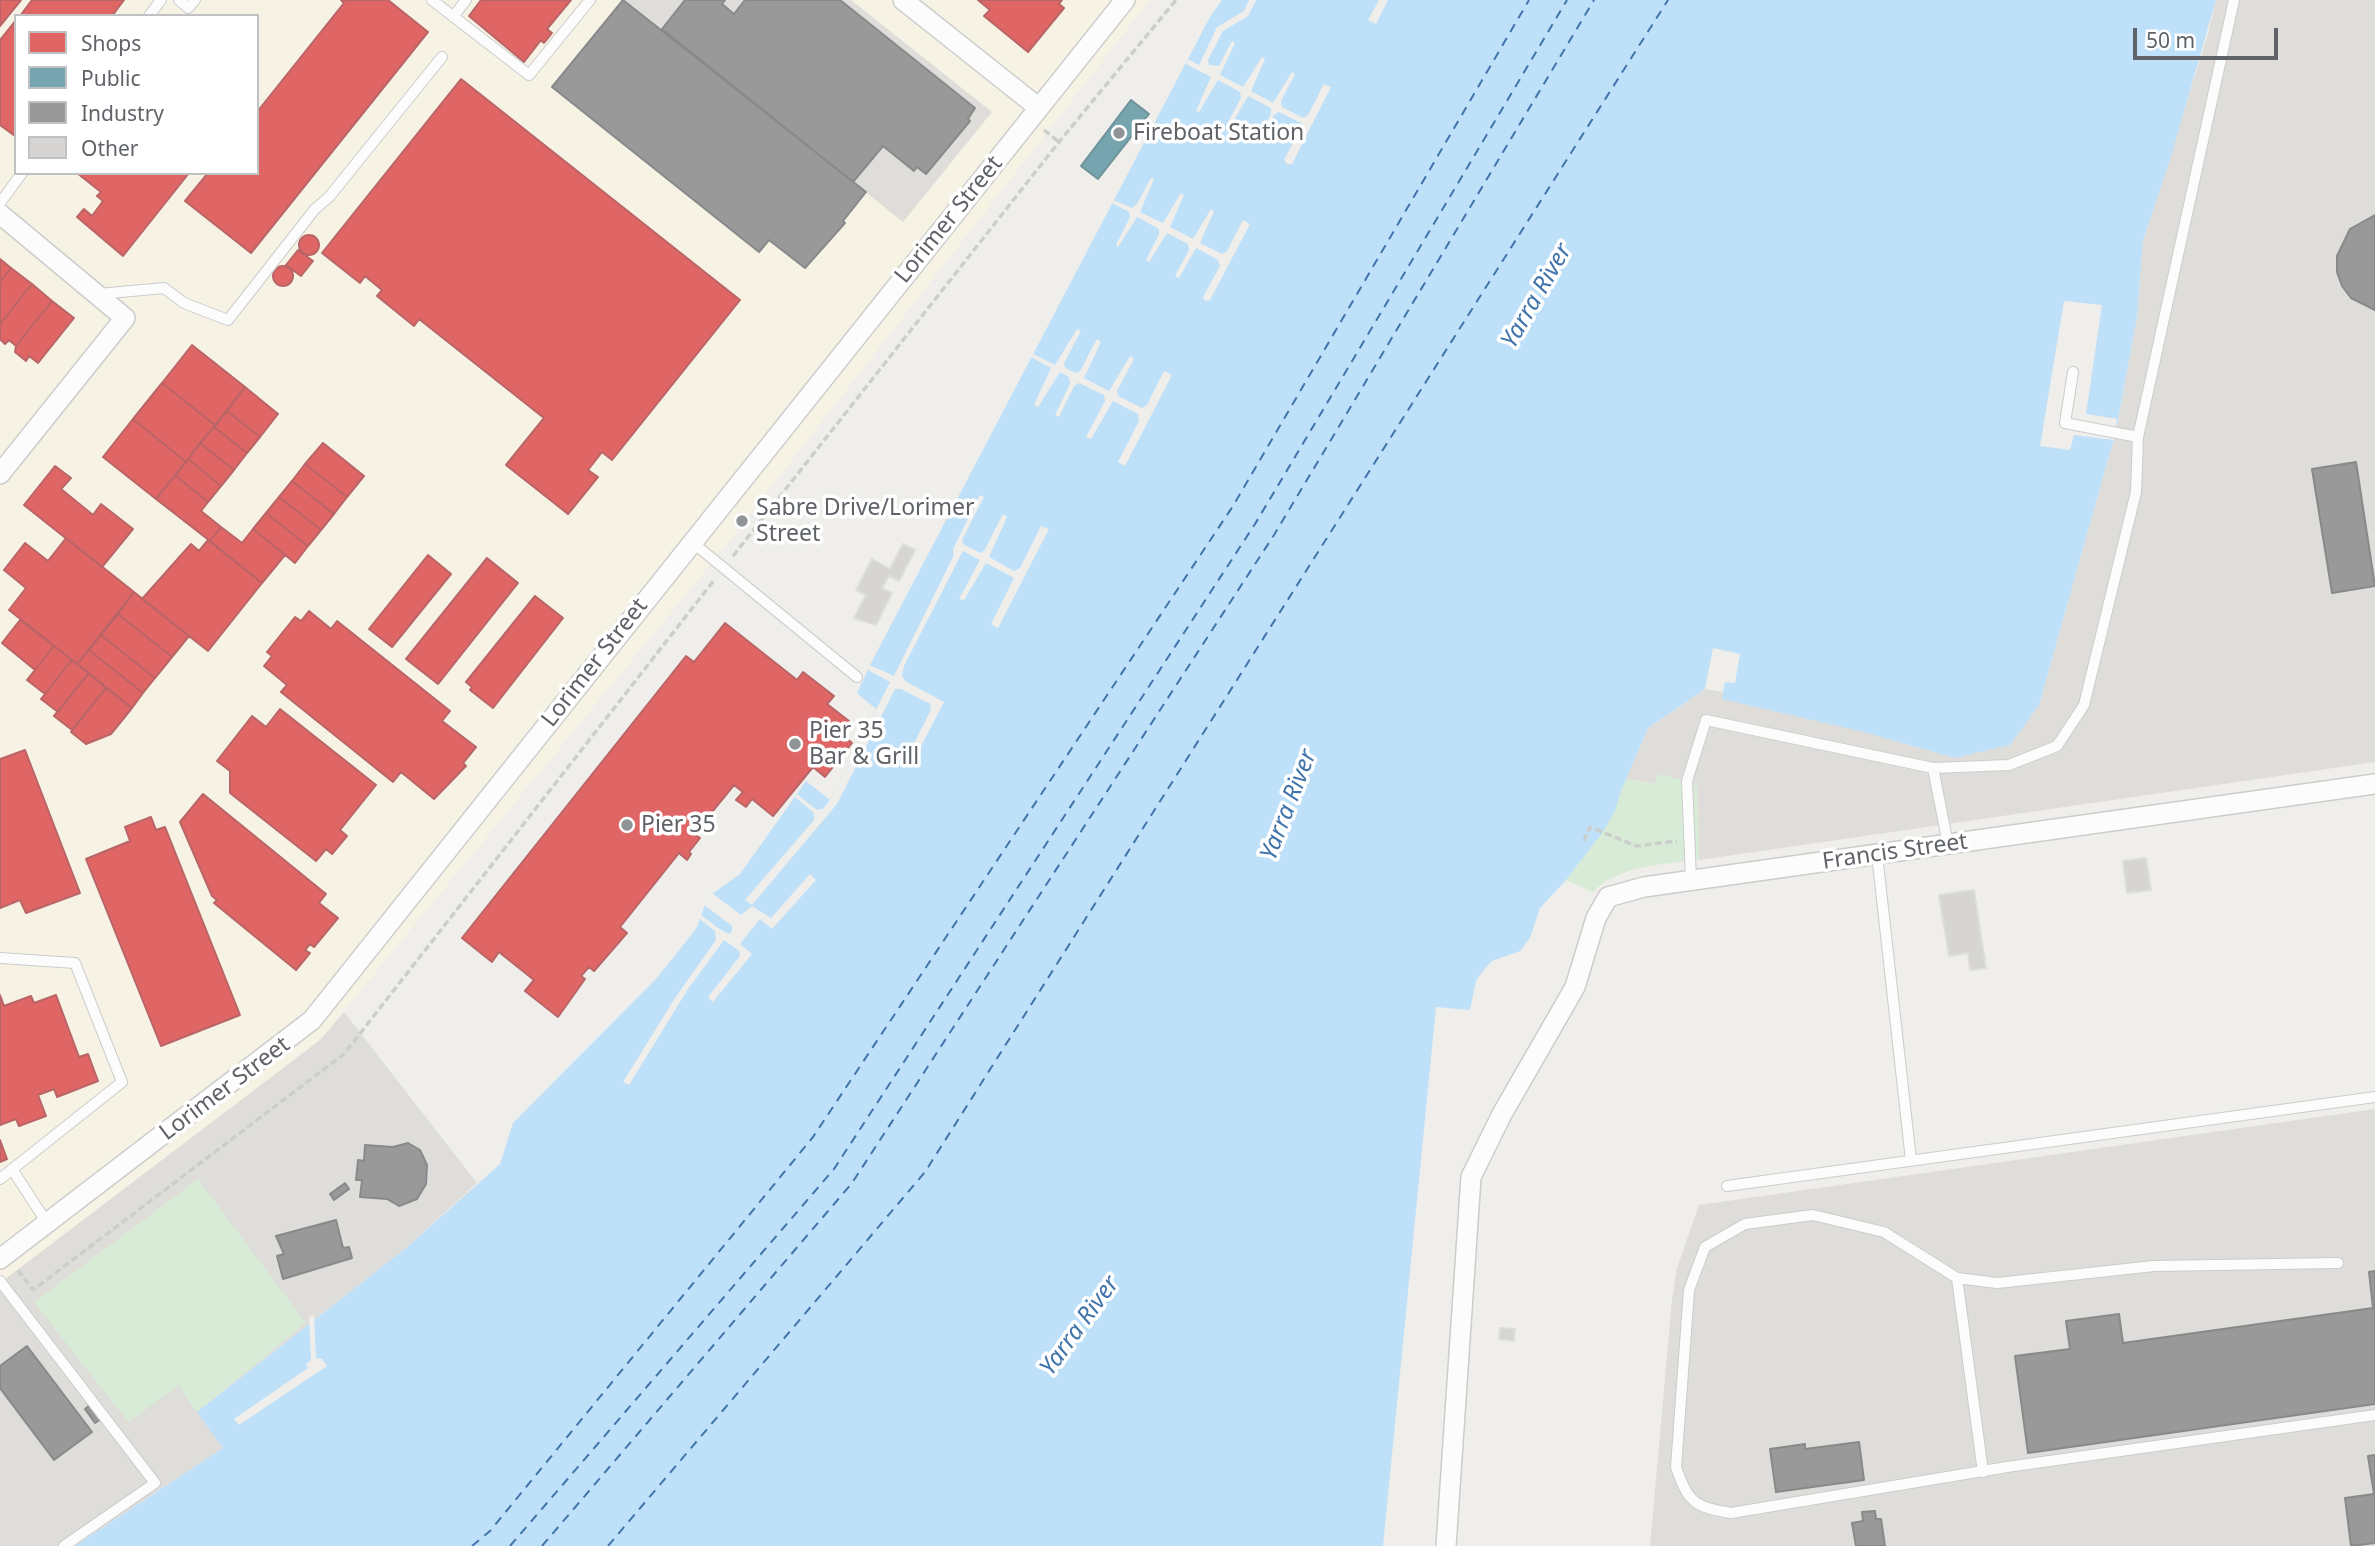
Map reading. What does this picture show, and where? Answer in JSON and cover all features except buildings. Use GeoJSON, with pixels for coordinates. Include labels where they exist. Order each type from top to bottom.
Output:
{"type":"FeatureCollection","features":[{"type":"Feature","properties":{"kind":"street"},"geometry":{"type":"LineString","coordinates":[[903,0],[1038,108]]}},
{"type":"Feature","properties":{"kind":"street","name":"Lorimer Street"},"geometry":{"type":"LineString","coordinates":[[3,1257],[312,1020],[1125,0]]}},
{"type":"Feature","properties":{"kind":"street"},"geometry":{"type":"LineString","coordinates":[[0,214],[125,318],[0,474]]}},
{"type":"Feature","properties":{"kind":"street","name":"Francis Street"},"geometry":{"type":"LineString","coordinates":[[1446,1546],[1471,1177],[1575,986],[1602,902],[1619,892],[1691,880],[2375,784]]}},
{"type":"Feature","properties":{"kind":"lane"},"geometry":{"type":"LineString","coordinates":[[179,0],[188,8],[195,0]]}},
{"type":"Feature","properties":{"kind":"lane"},"geometry":{"type":"LineString","coordinates":[[432,0],[529,75],[590,0]]}},
{"type":"Feature","properties":{"kind":"lane"},"geometry":{"type":"LineString","coordinates":[[453,17],[466,0]]}},
{"type":"Feature","properties":{"kind":"lane"},"geometry":{"type":"LineString","coordinates":[[1691,880],[1687,781],[1706,720],[1933,768],[2009,765],[2057,746],[2084,705],[2136,492],[2138,437],[2234,0]]}},
{"type":"Feature","properties":{"kind":"lane"},"geometry":{"type":"LineString","coordinates":[[99,294],[164,288],[184,303],[228,320],[315,209],[330,197],[442,57]]}},
{"type":"Feature","properties":{"kind":"lane"},"geometry":{"type":"LineString","coordinates":[[0,203],[21,175]]}},
{"type":"Feature","properties":{"kind":"lane"},"geometry":{"type":"LineString","coordinates":[[2073,372],[2065,423],[2138,437]]}},
{"type":"Feature","properties":{"kind":"lane"},"geometry":{"type":"LineString","coordinates":[[692,542],[857,677]]}},
{"type":"Feature","properties":{"kind":"lane"},"geometry":{"type":"LineString","coordinates":[[1933,768],[1948,844]]}},
{"type":"Feature","properties":{"kind":"lane"},"geometry":{"type":"LineString","coordinates":[[1877,854],[1911,1160]]}},
{"type":"Feature","properties":{"kind":"lane"},"geometry":{"type":"LineString","coordinates":[[0,958],[75,963],[122,1082],[0,1179]]}},
{"type":"Feature","properties":{"kind":"lane"},"geometry":{"type":"LineString","coordinates":[[1727,1186],[2375,1097]]}},
{"type":"Feature","properties":{"kind":"lane"},"geometry":{"type":"LineString","coordinates":[[12,1169],[47,1223]]}},
{"type":"Feature","properties":{"kind":"lane"},"geometry":{"type":"LineString","coordinates":[[2338,1263],[2154,1266],[1997,1283],[1957,1278],[1884,1232],[1813,1215],[1745,1224],[1704,1247],[1689,1290],[1676,1467],[1684,1491],[1701,1508],[1731,1513],[1983,1472],[2375,1415]]}},
{"type":"Feature","properties":{"kind":"lane"},"geometry":{"type":"LineString","coordinates":[[1957,1278],[1983,1472]]}},
{"type":"Feature","properties":{"kind":"lane"},"geometry":{"type":"LineString","coordinates":[[0,1281],[155,1483],[64,1546]]}},
{"type":"Feature","properties":{"kind":"path"},"geometry":{"type":"LineString","coordinates":[[3,1257],[33,1290],[344,1054],[1059,142],[1176,0]]}},
{"type":"Feature","properties":{"kind":"path"},"geometry":{"type":"LineString","coordinates":[[1584,841],[1590,827],[1636,846],[1680,841]]}},
{"type":"Feature","properties":{"kind":"shaded area"},"geometry":{"type":"Polygon","coordinates":[[[0,0],[1150,0],[714,560],[320,1040],[0,1283],[0,0]]]}},
{"type":"Feature","properties":{"kind":"shaded area"},"geometry":{"type":"Polygon","coordinates":[[[625,0],[851,0],[992,112],[903,222],[625,0]]]}},
{"type":"Feature","properties":{"kind":"shaded area"},"geometry":{"type":"Polygon","coordinates":[[[2216,0],[2375,0],[2375,762],[1699,860],[1697,784],[1654,784],[1626,779],[1648,728],[1705,689],[1713,648],[1861,731],[1955,758],[2039,705],[2116,431],[2137,317],[2143,240],[2208,34],[2216,0]]]}},
{"type":"Feature","properties":{"kind":"shaded area"},"geometry":{"type":"Polygon","coordinates":[[[344,1012],[477,1183],[406,1248],[198,1411],[223,1448],[75,1546],[0,1546],[0,1283],[320,1040],[344,1012]]]}},
{"type":"Feature","properties":{"kind":"shaded area"},"geometry":{"type":"Polygon","coordinates":[[[2375,1109],[2375,1546],[1650,1546],[1672,1300],[1677,1268],[1699,1205],[2375,1109]]]}},
{"type":"Feature","properties":{"kind":"green space"},"geometry":{"type":"Polygon","coordinates":[[[1659,774],[1697,784],[1699,860],[1629,871],[1603,883],[1593,892],[1566,880],[1603,832],[1626,779],[1653,784],[1659,774]]]}},
{"type":"Feature","properties":{"kind":"green space"},"geometry":{"type":"Polygon","coordinates":[[[198,1179],[306,1323],[197,1412],[179,1386],[128,1422],[34,1302],[198,1179]]]}},
{"type":"Feature","properties":{"kind":"water","name":"Yarra River"},"geometry":{"type":"Polygon","coordinates":[[[1222,0],[2216,0],[2172,153],[2143,240],[2137,317],[2116,431],[2039,705],[2010,745],[1955,758],[1860,731],[1722,699],[1723,692],[1705,689],[1648,728],[1615,811],[1603,832],[1566,880],[1540,908],[1530,938],[1520,951],[1492,961],[1482,972],[1476,981],[1470,1010],[1436,1007],[1383,1546],[75,1546],[223,1448],[197,1412],[406,1248],[500,1164],[513,1123],[656,979],[696,929],[708,897],[740,874],[806,781],[830,800],[876,709],[857,693],[870,665],[1210,17],[1222,0]]]}},
{"type":"Feature","properties":{"kind":"pier"},"geometry":{"type":"Polygon","coordinates":[[[1249,0],[1256,0],[1248,16],[1223,31],[1208,60],[1209,65],[1219,66],[1232,41],[1235,43],[1220,75],[1243,87],[1262,57],[1265,59],[1251,91],[1273,103],[1292,72],[1295,74],[1281,101],[1282,107],[1303,118],[1308,115],[1324,84],[1331,87],[1292,164],[1287,164],[1284,160],[1303,124],[1279,112],[1274,115],[1260,142],[1257,141],[1271,114],[1271,108],[1248,96],[1230,127],[1226,126],[1241,98],[1240,92],[1218,80],[1199,112],[1196,111],[1211,77],[1186,64],[1188,59],[1199,65],[1217,27],[1244,11],[1249,0]]]}},
{"type":"Feature","properties":{"kind":"pier"},"geometry":{"type":"Polygon","coordinates":[[[1379,0],[1388,0],[1376,24],[1368,20],[1379,0]]]}},
{"type":"Feature","properties":{"kind":"pier"},"geometry":{"type":"Polygon","coordinates":[[[1151,178],[1154,179],[1140,212],[1163,223],[1181,193],[1184,195],[1170,227],[1193,239],[1211,209],[1214,211],[1200,243],[1222,254],[1227,251],[1243,220],[1250,224],[1210,300],[1205,301],[1203,297],[1220,266],[1218,260],[1196,248],[1179,278],[1175,276],[1189,250],[1188,244],[1167,233],[1149,262],[1146,260],[1159,229],[1137,217],[1118,247],[1116,245],[1130,217],[1129,212],[1112,203],[1113,200],[1132,208],[1151,178]]]}},
{"type":"Feature","properties":{"kind":"pier"},"geometry":{"type":"Polygon","coordinates":[[[2064,301],[2102,305],[2086,414],[2117,419],[2114,440],[2074,435],[2070,450],[2040,446],[2064,301]]]}},
{"type":"Feature","properties":{"kind":"pier"},"geometry":{"type":"Polygon","coordinates":[[[1077,329],[1081,331],[1064,363],[1065,368],[1076,373],[1080,371],[1097,339],[1101,342],[1084,378],[1109,391],[1130,356],[1134,359],[1117,391],[1118,396],[1142,408],[1147,405],[1164,371],[1172,375],[1125,466],[1118,462],[1139,421],[1138,414],[1113,401],[1091,439],[1086,437],[1105,401],[1104,395],[1079,383],[1074,386],[1059,417],[1055,415],[1070,384],[1069,377],[1060,372],[1038,407],[1034,405],[1051,368],[1031,357],[1033,354],[1055,365],[1077,329]]]}},
{"type":"Feature","properties":{"kind":"pier"},"geometry":{"type":"Polygon","coordinates":[[[980,495],[984,497],[962,540],[963,544],[980,553],[984,551],[1003,514],[1007,517],[989,557],[1014,571],[1020,568],[1041,526],[1049,529],[998,628],[991,624],[1014,578],[986,563],[964,600],[959,599],[980,560],[963,551],[904,666],[902,676],[905,681],[944,702],[916,756],[909,753],[931,710],[930,704],[901,689],[895,689],[837,804],[752,905],[745,900],[814,820],[814,813],[795,797],[797,794],[817,810],[823,809],[830,800],[890,682],[868,670],[870,665],[894,676],[954,555],[953,549],[980,495]]]}},
{"type":"Feature","properties":{"kind":"pier"},"geometry":{"type":"Polygon","coordinates":[[[1713,648],[1740,654],[1735,683],[1725,682],[1723,692],[1705,689],[1713,648]]]}},
{"type":"Feature","properties":{"kind":"pier"},"geometry":{"type":"Polygon","coordinates":[[[810,874],[816,880],[772,929],[760,919],[740,944],[752,954],[713,1002],[708,997],[740,956],[739,951],[724,940],[688,989],[629,1085],[623,1082],[675,998],[716,940],[715,931],[700,919],[701,915],[729,934],[732,931],[732,926],[704,905],[708,897],[712,893],[741,915],[752,906],[771,918],[810,874]]]}},
{"type":"Feature","properties":{"kind":"pier"},"geometry":{"type":"Polygon","coordinates":[[[314,1315],[316,1358],[322,1359],[327,1366],[239,1425],[234,1419],[308,1368],[306,1364],[311,1360],[309,1317],[314,1315]]]}},
{"type":"Feature","properties":{"kind":"ferry route"},"geometry":{"type":"LineString","coordinates":[[472,1546],[490,1531],[813,1137],[1233,506],[1529,0]]}},
{"type":"Feature","properties":{"kind":"ferry route"},"geometry":{"type":"LineString","coordinates":[[510,1546],[834,1169],[1255,524],[1567,0]]}},
{"type":"Feature","properties":{"kind":"ferry route"},"geometry":{"type":"LineString","coordinates":[[542,1546],[852,1183],[1274,535],[1594,0]]}},
{"type":"Feature","properties":{"kind":"ferry route"},"geometry":{"type":"LineString","coordinates":[[608,1546],[925,1172],[1668,0]]}},
{"type":"Feature","properties":{"kind":"place","name":"Fireboat Station"},"geometry":{"type":"Point","coordinates":[1119,133]}},
{"type":"Feature","properties":{"kind":"place","name":"Sabre Drive/Lorimer Street"},"geometry":{"type":"Point","coordinates":[742,521]}},
{"type":"Feature","properties":{"kind":"place","name":"Pier 35 Bar & Grill"},"geometry":{"type":"Point","coordinates":[795,744]}},
{"type":"Feature","properties":{"kind":"place","name":"Pier 35"},"geometry":{"type":"Point","coordinates":[627,825]}}]}
